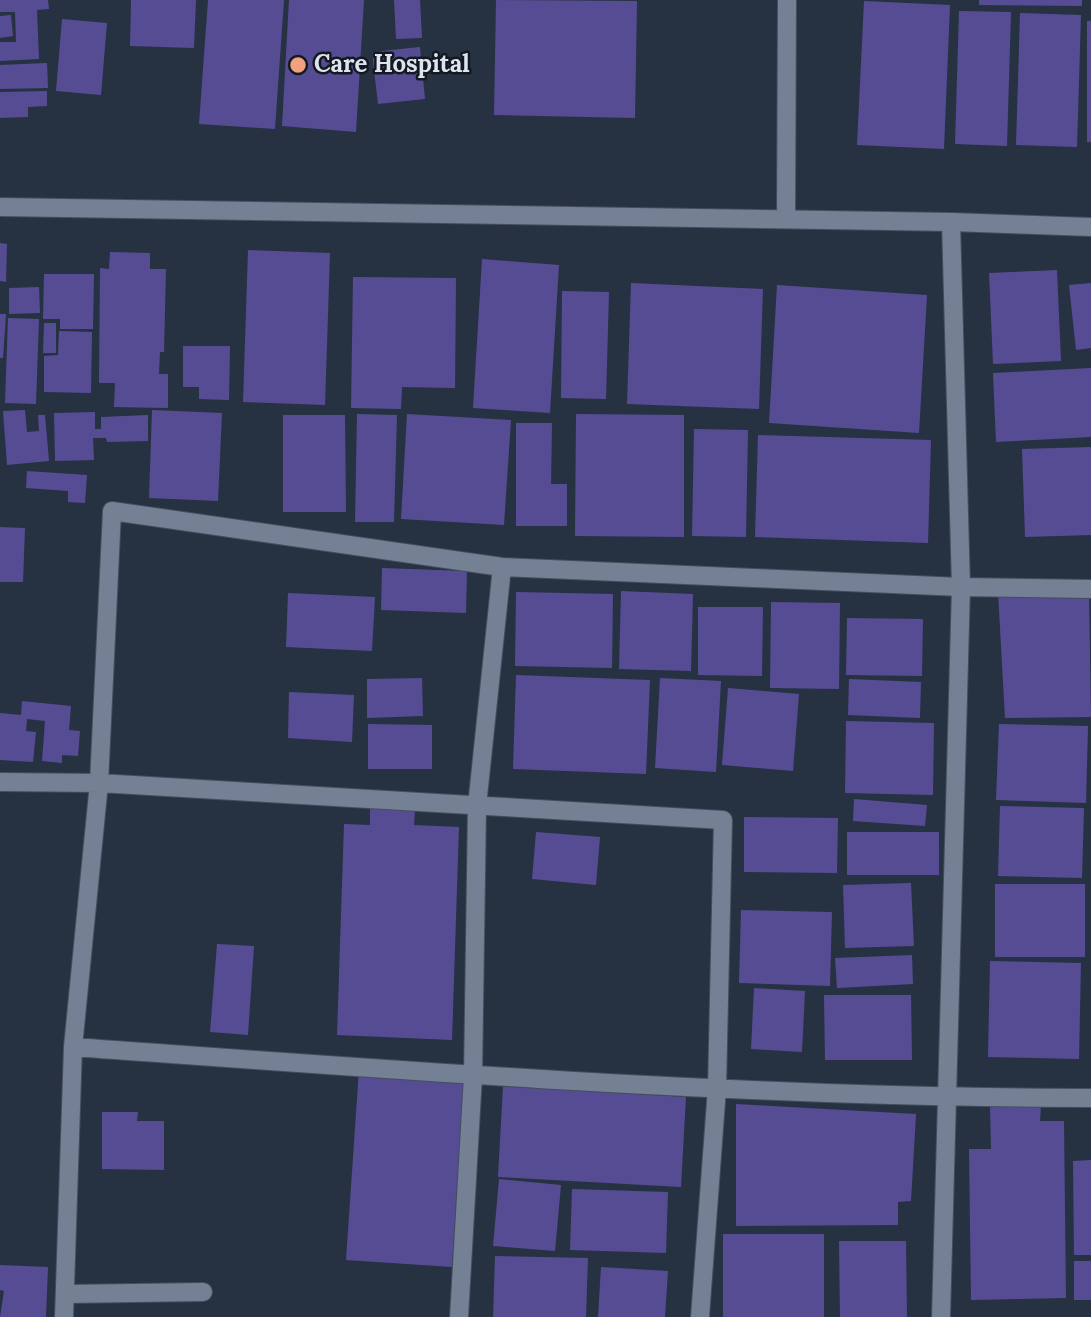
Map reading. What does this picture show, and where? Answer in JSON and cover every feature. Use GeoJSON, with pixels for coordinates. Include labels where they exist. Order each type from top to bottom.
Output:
{"type":"FeatureCollection","features":[{"type":"Feature","properties":{"kind":"street"},"geometry":{"type":"LineString","coordinates":[[786,219],[787,0]]}},
{"type":"Feature","properties":{"kind":"street"},"geometry":{"type":"LineString","coordinates":[[0,207],[951,222],[1091,227]]}},
{"type":"Feature","properties":{"kind":"street"},"geometry":{"type":"LineString","coordinates":[[941,1317],[961,587],[951,222]]}},
{"type":"Feature","properties":{"kind":"street"},"geometry":{"type":"LineString","coordinates":[[64,1317],[72,1047],[99,783],[112,511],[502,567],[961,587],[1091,589]]}},
{"type":"Feature","properties":{"kind":"street"},"geometry":{"type":"LineString","coordinates":[[459,1317],[473,1076],[477,806],[502,567]]}},
{"type":"Feature","properties":{"kind":"street"},"geometry":{"type":"LineString","coordinates":[[0,782],[99,783],[723,820],[717,1088],[700,1317]]}},
{"type":"Feature","properties":{"kind":"street"},"geometry":{"type":"LineString","coordinates":[[72,1047],[473,1076],[947,1098],[1091,1098]]}},
{"type":"Feature","properties":{"kind":"street"},"geometry":{"type":"LineString","coordinates":[[65,1294],[203,1292]]}},
{"type":"Feature","properties":{"kind":"building"},"geometry":{"type":"Polygon","coordinates":[[[0,0],[48,0],[49,9],[37,10],[39,59],[0,61],[0,42],[16,42],[15,12],[0,12],[0,0]]]}},
{"type":"Feature","properties":{"kind":"building"},"geometry":{"type":"Polygon","coordinates":[[[131,0],[196,0],[194,48],[130,46],[131,0]]]}},
{"type":"Feature","properties":{"kind":"building"},"geometry":{"type":"Polygon","coordinates":[[[208,0],[284,0],[275,129],[199,124],[208,0]]]}},
{"type":"Feature","properties":{"kind":"building"},"geometry":{"type":"Polygon","coordinates":[[[289,0],[364,0],[356,132],[282,126],[289,0]]]}},
{"type":"Feature","properties":{"kind":"building"},"geometry":{"type":"Polygon","coordinates":[[[394,0],[420,0],[422,38],[396,39],[394,0]]]}},
{"type":"Feature","properties":{"kind":"building"},"geometry":{"type":"Polygon","coordinates":[[[496,0],[637,1],[635,118],[494,115],[496,0]]]}},
{"type":"Feature","properties":{"kind":"building"},"geometry":{"type":"Polygon","coordinates":[[[979,0],[1082,0],[1082,6],[979,5],[979,0]]]}},
{"type":"Feature","properties":{"kind":"building"},"geometry":{"type":"Polygon","coordinates":[[[864,1],[950,5],[944,149],[857,145],[864,1]]]}},
{"type":"Feature","properties":{"kind":"building"},"geometry":{"type":"Polygon","coordinates":[[[959,11],[1011,12],[1007,146],[955,144],[959,11]]]}},
{"type":"Feature","properties":{"kind":"building"},"geometry":{"type":"Polygon","coordinates":[[[1020,13],[1081,15],[1077,147],[1016,145],[1020,13]]]}},
{"type":"Feature","properties":{"kind":"building"},"geometry":{"type":"Polygon","coordinates":[[[11,15],[13,36],[0,38],[0,16],[11,15]]]}},
{"type":"Feature","properties":{"kind":"building"},"geometry":{"type":"Polygon","coordinates":[[[62,19],[107,23],[101,95],[56,91],[62,19]]]}},
{"type":"Feature","properties":{"kind":"building"},"geometry":{"type":"Polygon","coordinates":[[[1087,21],[1091,21],[1091,142],[1087,142],[1087,21]]]}},
{"type":"Feature","properties":{"kind":"building"},"geometry":{"type":"Polygon","coordinates":[[[420,47],[425,99],[378,104],[372,52],[420,47]]]}},
{"type":"Feature","properties":{"kind":"building"},"geometry":{"type":"Polygon","coordinates":[[[47,63],[48,88],[0,89],[0,65],[47,63]]]}},
{"type":"Feature","properties":{"kind":"building"},"geometry":{"type":"Polygon","coordinates":[[[47,91],[47,106],[28,107],[28,117],[0,118],[0,92],[47,91]]]}},
{"type":"Feature","properties":{"kind":"building"},"geometry":{"type":"Polygon","coordinates":[[[0,243],[7,244],[6,282],[0,281],[0,243]]]}},
{"type":"Feature","properties":{"kind":"building"},"geometry":{"type":"Polygon","coordinates":[[[248,250],[330,253],[325,405],[243,402],[248,250]]]}},
{"type":"Feature","properties":{"kind":"building"},"geometry":{"type":"Polygon","coordinates":[[[110,252],[150,253],[150,269],[166,269],[164,352],[160,352],[159,374],[168,374],[168,408],[114,407],[115,383],[99,383],[100,268],[109,269],[110,252]]]}},
{"type":"Feature","properties":{"kind":"building"},"geometry":{"type":"Polygon","coordinates":[[[482,259],[559,265],[550,413],[473,408],[482,259]]]}},
{"type":"Feature","properties":{"kind":"building"},"geometry":{"type":"Polygon","coordinates":[[[1057,270],[1061,361],[993,364],[989,273],[1057,270]]]}},
{"type":"Feature","properties":{"kind":"building"},"geometry":{"type":"Polygon","coordinates":[[[44,274],[94,274],[93,329],[60,329],[60,319],[43,319],[44,274]]]}},
{"type":"Feature","properties":{"kind":"building"},"geometry":{"type":"Polygon","coordinates":[[[353,277],[456,278],[455,388],[402,387],[401,409],[351,408],[353,277]]]}},
{"type":"Feature","properties":{"kind":"building"},"geometry":{"type":"Polygon","coordinates":[[[631,283],[763,289],[759,409],[627,404],[631,283]]]}},
{"type":"Feature","properties":{"kind":"building"},"geometry":{"type":"Polygon","coordinates":[[[1091,283],[1091,348],[1076,350],[1069,285],[1091,283]]]}},
{"type":"Feature","properties":{"kind":"building"},"geometry":{"type":"Polygon","coordinates":[[[777,285],[927,295],[919,433],[769,423],[777,285]]]}},
{"type":"Feature","properties":{"kind":"building"},"geometry":{"type":"Polygon","coordinates":[[[39,287],[40,313],[9,314],[9,288],[39,287]]]}},
{"type":"Feature","properties":{"kind":"building"},"geometry":{"type":"Polygon","coordinates":[[[562,291],[609,292],[606,399],[561,398],[562,291]]]}},
{"type":"Feature","properties":{"kind":"building"},"geometry":{"type":"Polygon","coordinates":[[[0,314],[6,314],[3,358],[0,358],[0,314]]]}},
{"type":"Feature","properties":{"kind":"building"},"geometry":{"type":"Polygon","coordinates":[[[8,318],[39,319],[36,404],[5,403],[8,318]]]}},
{"type":"Feature","properties":{"kind":"building"},"geometry":{"type":"Polygon","coordinates":[[[44,323],[56,323],[56,353],[43,353],[44,323]]]}},
{"type":"Feature","properties":{"kind":"building"},"geometry":{"type":"Polygon","coordinates":[[[59,331],[92,332],[91,393],[44,392],[44,356],[58,355],[59,331]]]}},
{"type":"Feature","properties":{"kind":"building"},"geometry":{"type":"Polygon","coordinates":[[[183,346],[230,346],[229,400],[199,399],[199,387],[183,387],[183,346]]]}},
{"type":"Feature","properties":{"kind":"building"},"geometry":{"type":"Polygon","coordinates":[[[1091,368],[1091,437],[996,442],[993,373],[1091,368]]]}},
{"type":"Feature","properties":{"kind":"building"},"geometry":{"type":"Polygon","coordinates":[[[25,410],[27,432],[39,431],[38,415],[45,415],[49,461],[7,465],[3,411],[25,410]]]}},
{"type":"Feature","properties":{"kind":"building"},"geometry":{"type":"Polygon","coordinates":[[[152,410],[222,413],[218,501],[149,498],[152,410]]]}},
{"type":"Feature","properties":{"kind":"building"},"geometry":{"type":"Polygon","coordinates":[[[95,412],[95,429],[101,429],[101,417],[148,415],[148,441],[107,442],[106,438],[93,438],[94,460],[55,461],[54,413],[95,412]]]}},
{"type":"Feature","properties":{"kind":"building"},"geometry":{"type":"Polygon","coordinates":[[[357,414],[397,415],[394,522],[355,522],[357,414]]]}},
{"type":"Feature","properties":{"kind":"building"},"geometry":{"type":"Polygon","coordinates":[[[407,414],[511,420],[504,525],[401,519],[407,414]]]}},
{"type":"Feature","properties":{"kind":"building"},"geometry":{"type":"Polygon","coordinates":[[[576,414],[684,415],[684,537],[575,536],[576,414]]]}},
{"type":"Feature","properties":{"kind":"building"},"geometry":{"type":"Polygon","coordinates":[[[283,415],[345,415],[346,512],[283,512],[283,415]]]}},
{"type":"Feature","properties":{"kind":"building"},"geometry":{"type":"Polygon","coordinates":[[[516,423],[552,423],[551,484],[567,484],[567,526],[516,526],[516,423]]]}},
{"type":"Feature","properties":{"kind":"building"},"geometry":{"type":"Polygon","coordinates":[[[694,429],[748,430],[746,537],[692,536],[694,429]]]}},
{"type":"Feature","properties":{"kind":"building"},"geometry":{"type":"Polygon","coordinates":[[[758,435],[931,440],[928,543],[755,537],[758,435]]]}},
{"type":"Feature","properties":{"kind":"building"},"geometry":{"type":"Polygon","coordinates":[[[1091,447],[1091,535],[1025,537],[1022,449],[1091,447]]]}},
{"type":"Feature","properties":{"kind":"building"},"geometry":{"type":"Polygon","coordinates":[[[27,471],[87,475],[85,503],[68,502],[68,491],[26,488],[27,471]]]}},
{"type":"Feature","properties":{"kind":"building"},"geometry":{"type":"Polygon","coordinates":[[[0,527],[25,528],[23,582],[0,582],[0,527]]]}},
{"type":"Feature","properties":{"kind":"building"},"geometry":{"type":"Polygon","coordinates":[[[382,568],[467,571],[466,613],[381,610],[382,568]]]}},
{"type":"Feature","properties":{"kind":"building"},"geometry":{"type":"Polygon","coordinates":[[[621,591],[693,594],[691,671],[619,669],[621,591]]]}},
{"type":"Feature","properties":{"kind":"building"},"geometry":{"type":"Polygon","coordinates":[[[516,592],[613,594],[612,668],[515,666],[516,592]]]}},
{"type":"Feature","properties":{"kind":"building"},"geometry":{"type":"Polygon","coordinates":[[[998,592],[1089,594],[1091,717],[1005,718],[998,592]]]}},
{"type":"Feature","properties":{"kind":"building"},"geometry":{"type":"Polygon","coordinates":[[[288,593],[375,597],[372,651],[286,647],[288,593]]]}},
{"type":"Feature","properties":{"kind":"building"},"geometry":{"type":"Polygon","coordinates":[[[771,602],[840,603],[839,689],[770,688],[771,602]]]}},
{"type":"Feature","properties":{"kind":"building"},"geometry":{"type":"Polygon","coordinates":[[[698,607],[763,607],[762,676],[698,675],[698,607]]]}},
{"type":"Feature","properties":{"kind":"building"},"geometry":{"type":"Polygon","coordinates":[[[847,618],[923,619],[922,676],[846,675],[847,618]]]}},
{"type":"Feature","properties":{"kind":"building"},"geometry":{"type":"Polygon","coordinates":[[[516,675],[650,680],[646,774],[513,769],[516,675]]]}},
{"type":"Feature","properties":{"kind":"building"},"geometry":{"type":"Polygon","coordinates":[[[422,678],[423,716],[367,718],[367,679],[422,678]]]}},
{"type":"Feature","properties":{"kind":"building"},"geometry":{"type":"Polygon","coordinates":[[[660,678],[721,681],[716,772],[655,768],[660,678]]]}},
{"type":"Feature","properties":{"kind":"building"},"geometry":{"type":"Polygon","coordinates":[[[849,679],[921,682],[920,718],[848,715],[849,679]]]}},
{"type":"Feature","properties":{"kind":"building"},"geometry":{"type":"Polygon","coordinates":[[[728,688],[799,694],[793,771],[722,765],[728,688]]]}},
{"type":"Feature","properties":{"kind":"building"},"geometry":{"type":"Polygon","coordinates":[[[289,692],[354,695],[352,742],[288,738],[289,692]]]}},
{"type":"Feature","properties":{"kind":"building"},"geometry":{"type":"Polygon","coordinates":[[[22,701],[71,706],[69,730],[80,731],[78,756],[62,755],[62,763],[42,761],[45,721],[27,719],[26,731],[36,732],[33,762],[0,760],[0,713],[21,715],[22,701]]]}},
{"type":"Feature","properties":{"kind":"building"},"geometry":{"type":"Polygon","coordinates":[[[846,721],[934,723],[933,795],[845,793],[846,721]]]}},
{"type":"Feature","properties":{"kind":"building"},"geometry":{"type":"Polygon","coordinates":[[[368,724],[432,725],[432,769],[368,769],[368,724]]]}},
{"type":"Feature","properties":{"kind":"building"},"geometry":{"type":"Polygon","coordinates":[[[999,724],[1088,726],[1086,803],[996,800],[999,724]]]}},
{"type":"Feature","properties":{"kind":"building"},"geometry":{"type":"Polygon","coordinates":[[[854,799],[927,805],[925,826],[853,821],[854,799]]]}},
{"type":"Feature","properties":{"kind":"building"},"geometry":{"type":"Polygon","coordinates":[[[1000,806],[1084,808],[1082,878],[998,876],[1000,806]]]}},
{"type":"Feature","properties":{"kind":"building"},"geometry":{"type":"Polygon","coordinates":[[[370,808],[415,809],[414,825],[459,827],[452,1040],[337,1035],[344,824],[370,825],[370,808]]]}},
{"type":"Feature","properties":{"kind":"building"},"geometry":{"type":"Polygon","coordinates":[[[744,817],[838,818],[837,873],[744,872],[744,817]]]}},
{"type":"Feature","properties":{"kind":"building"},"geometry":{"type":"Polygon","coordinates":[[[536,832],[600,837],[596,885],[532,879],[536,832]]]}},
{"type":"Feature","properties":{"kind":"building"},"geometry":{"type":"Polygon","coordinates":[[[847,832],[939,832],[939,875],[847,875],[847,832]]]}},
{"type":"Feature","properties":{"kind":"building"},"geometry":{"type":"Polygon","coordinates":[[[911,883],[914,946],[845,948],[843,885],[911,883]]]}},
{"type":"Feature","properties":{"kind":"building"},"geometry":{"type":"Polygon","coordinates":[[[995,884],[1085,884],[1085,957],[995,957],[995,884]]]}},
{"type":"Feature","properties":{"kind":"building"},"geometry":{"type":"Polygon","coordinates":[[[741,910],[832,912],[830,986],[739,983],[741,910]]]}},
{"type":"Feature","properties":{"kind":"building"},"geometry":{"type":"Polygon","coordinates":[[[217,944],[254,946],[248,1035],[210,1032],[217,944]]]}},
{"type":"Feature","properties":{"kind":"building"},"geometry":{"type":"Polygon","coordinates":[[[912,955],[913,984],[837,988],[835,958],[912,955]]]}},
{"type":"Feature","properties":{"kind":"building"},"geometry":{"type":"Polygon","coordinates":[[[990,961],[1081,963],[1079,1059],[988,1057],[990,961]]]}},
{"type":"Feature","properties":{"kind":"building"},"geometry":{"type":"Polygon","coordinates":[[[754,988],[805,991],[802,1052],[751,1049],[754,988]]]}},
{"type":"Feature","properties":{"kind":"building"},"geometry":{"type":"Polygon","coordinates":[[[824,995],[911,995],[912,1060],[825,1060],[824,995]]]}},
{"type":"Feature","properties":{"kind":"building"},"geometry":{"type":"Polygon","coordinates":[[[359,1069],[464,1076],[452,1267],[346,1260],[359,1069]]]}},
{"type":"Feature","properties":{"kind":"building"},"geometry":{"type":"Polygon","coordinates":[[[503,1086],[686,1097],[681,1187],[498,1177],[503,1086]]]}},
{"type":"Feature","properties":{"kind":"building"},"geometry":{"type":"Polygon","coordinates":[[[736,1104],[916,1114],[911,1201],[898,1202],[898,1225],[736,1226],[736,1104]]]}},
{"type":"Feature","properties":{"kind":"building"},"geometry":{"type":"Polygon","coordinates":[[[990,1106],[1041,1106],[1040,1121],[1064,1121],[1066,1298],[971,1300],[969,1149],[991,1149],[990,1106]]]}},
{"type":"Feature","properties":{"kind":"building"},"geometry":{"type":"Polygon","coordinates":[[[102,1112],[138,1112],[137,1121],[164,1121],[164,1170],[102,1169],[102,1112]]]}},
{"type":"Feature","properties":{"kind":"building"},"geometry":{"type":"Polygon","coordinates":[[[1091,1160],[1091,1255],[1074,1255],[1073,1161],[1091,1160]]]}},
{"type":"Feature","properties":{"kind":"building"},"geometry":{"type":"Polygon","coordinates":[[[499,1179],[561,1185],[555,1251],[493,1246],[499,1179]]]}},
{"type":"Feature","properties":{"kind":"building"},"geometry":{"type":"Polygon","coordinates":[[[572,1189],[668,1192],[666,1253],[570,1250],[572,1189]]]}},
{"type":"Feature","properties":{"kind":"building"},"geometry":{"type":"Polygon","coordinates":[[[723,1234],[824,1234],[824,1317],[723,1317],[723,1234]]]}},
{"type":"Feature","properties":{"kind":"building"},"geometry":{"type":"Polygon","coordinates":[[[839,1241],[906,1241],[907,1317],[840,1317],[839,1241]]]}},
{"type":"Feature","properties":{"kind":"building"},"geometry":{"type":"Polygon","coordinates":[[[495,1256],[588,1258],[586,1317],[493,1317],[495,1256]]]}},
{"type":"Feature","properties":{"kind":"building"},"geometry":{"type":"Polygon","coordinates":[[[1074,1261],[1091,1261],[1091,1300],[1074,1300],[1074,1261]]]}},
{"type":"Feature","properties":{"kind":"building"},"geometry":{"type":"Polygon","coordinates":[[[0,1265],[48,1267],[46,1317],[0,1317],[4,1291],[0,1290],[0,1265]]]}},
{"type":"Feature","properties":{"kind":"building"},"geometry":{"type":"Polygon","coordinates":[[[601,1267],[668,1271],[665,1317],[598,1317],[601,1267]]]}},
{"type":"Feature","properties":{"kind":"place","name":"Care Hospital"},"geometry":{"type":"Point","coordinates":[298,65]}}]}
